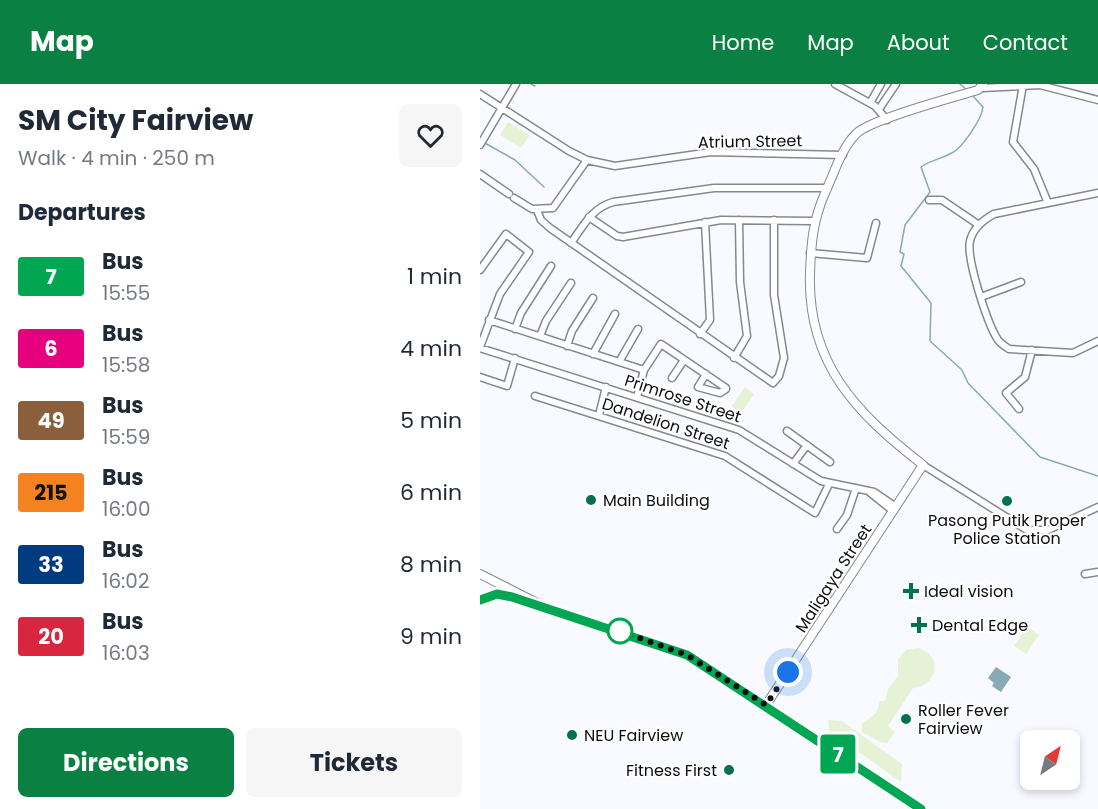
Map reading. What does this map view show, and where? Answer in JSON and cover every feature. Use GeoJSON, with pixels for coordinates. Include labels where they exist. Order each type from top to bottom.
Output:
{"type":"FeatureCollection","features":[{"type":"Feature","properties":{"kind":"main road"},"geometry":{"type":"LineString","coordinates":[[923,465],[858,408],[831,369],[811,314],[811,221],[843,155],[857,133],[982,86]]}},
{"type":"Feature","properties":{"kind":"main road","name":"Maligaya Street"},"geometry":{"type":"LineString","coordinates":[[766,705],[923,465]]}},
{"type":"Feature","properties":{"kind":"main road"},"geometry":{"type":"LineString","coordinates":[[480,574],[547,608]]}},
{"type":"Feature","properties":{"kind":"main road"},"geometry":{"type":"LineString","coordinates":[[480,600],[492,595],[502,595],[677,650],[697,660],[921,809]]}},
{"type":"Feature","properties":{"kind":"street"},"geometry":{"type":"LineString","coordinates":[[480,146],[516,84]]}},
{"type":"Feature","properties":{"kind":"street"},"geometry":{"type":"LineString","coordinates":[[835,84],[879,109],[887,120]]}},
{"type":"Feature","properties":{"kind":"street"},"geometry":{"type":"LineString","coordinates":[[870,103],[881,84]]}},
{"type":"Feature","properties":{"kind":"street"},"geometry":{"type":"LineString","coordinates":[[879,109],[896,84]]}},
{"type":"Feature","properties":{"kind":"street"},"geometry":{"type":"LineString","coordinates":[[1023,85],[1013,142],[1034,169],[1048,203]]}},
{"type":"Feature","properties":{"kind":"street"},"geometry":{"type":"LineString","coordinates":[[982,86],[1047,86],[1098,100]]}},
{"type":"Feature","properties":{"kind":"street"},"geometry":{"type":"LineString","coordinates":[[480,94],[587,160],[557,204],[549,209],[537,210]]}},
{"type":"Feature","properties":{"kind":"street","name":"Atrium Street"},"geometry":{"type":"LineString","coordinates":[[587,160],[615,166],[711,152],[843,155]]}},
{"type":"Feature","properties":{"kind":"street"},"geometry":{"type":"LineString","coordinates":[[480,174],[537,210],[545,224],[734,358],[773,383],[781,372],[784,358],[774,296],[774,220]]}},
{"type":"Feature","properties":{"kind":"street"},"geometry":{"type":"LineString","coordinates":[[571,243],[589,217],[601,206],[613,202],[714,188],[827,188]]}},
{"type":"Feature","properties":{"kind":"street"},"geometry":{"type":"LineString","coordinates":[[1098,193],[994,214],[979,225],[970,242],[969,257],[997,338],[1009,349],[1073,353],[1098,341]]}},
{"type":"Feature","properties":{"kind":"street"},"geometry":{"type":"LineString","coordinates":[[929,200],[942,200],[979,225]]}},
{"type":"Feature","properties":{"kind":"street"},"geometry":{"type":"LineString","coordinates":[[589,217],[617,236],[623,237],[705,222],[811,221]]}},
{"type":"Feature","properties":{"kind":"street"},"geometry":{"type":"LineString","coordinates":[[734,358],[747,336],[740,282],[739,220]]}},
{"type":"Feature","properties":{"kind":"street"},"geometry":{"type":"LineString","coordinates":[[700,334],[710,320],[705,222]]}},
{"type":"Feature","properties":{"kind":"street"},"geometry":{"type":"LineString","coordinates":[[810,253],[867,258],[876,222]]}},
{"type":"Feature","properties":{"kind":"street"},"geometry":{"type":"LineString","coordinates":[[480,270],[506,234],[529,252],[500,294],[480,347]]}},
{"type":"Feature","properties":{"kind":"street"},"geometry":{"type":"LineString","coordinates":[[515,329],[521,313],[551,266]]}},
{"type":"Feature","properties":{"kind":"street"},"geometry":{"type":"LineString","coordinates":[[981,297],[1021,282]]}},
{"type":"Feature","properties":{"kind":"street"},"geometry":{"type":"LineString","coordinates":[[540,336],[553,310],[571,283]]}},
{"type":"Feature","properties":{"kind":"street"},"geometry":{"type":"LineString","coordinates":[[567,345],[572,331],[593,298]]}},
{"type":"Feature","properties":{"kind":"street"},"geometry":{"type":"LineString","coordinates":[[593,354],[615,314]]}},
{"type":"Feature","properties":{"kind":"street"},"geometry":{"type":"LineString","coordinates":[[489,320],[644,370]]}},
{"type":"Feature","properties":{"kind":"street"},"geometry":{"type":"LineString","coordinates":[[619,362],[638,329]]}},
{"type":"Feature","properties":{"kind":"street"},"geometry":{"type":"LineString","coordinates":[[637,397],[644,370],[661,344],[706,374]]}},
{"type":"Feature","properties":{"kind":"street","name":"Primrose Street"},"geometry":{"type":"LineString","coordinates":[[480,347],[739,430],[793,465],[829,484],[868,491],[894,509]]}},
{"type":"Feature","properties":{"kind":"street"},"geometry":{"type":"LineString","coordinates":[[1019,409],[1006,393],[1025,376],[1032,350]]}},
{"type":"Feature","properties":{"kind":"street"},"geometry":{"type":"LineString","coordinates":[[480,377],[507,386],[515,358]]}},
{"type":"Feature","properties":{"kind":"street"},"geometry":{"type":"LineString","coordinates":[[672,378],[684,360]]}},
{"type":"Feature","properties":{"kind":"street"},"geometry":{"type":"LineString","coordinates":[[599,415],[606,387]]}},
{"type":"Feature","properties":{"kind":"street","name":"Dandelion Street"},"geometry":{"type":"LineString","coordinates":[[535,396],[725,456],[815,513],[829,484]]}},
{"type":"Feature","properties":{"kind":"street"},"geometry":{"type":"LineString","coordinates":[[787,431],[830,462]]}},
{"type":"Feature","properties":{"kind":"street"},"geometry":{"type":"LineString","coordinates":[[793,465],[807,445]]}},
{"type":"Feature","properties":{"kind":"street"},"geometry":{"type":"LineString","coordinates":[[923,465],[1027,530],[1048,530],[1096,511]]}},
{"type":"Feature","properties":{"kind":"street"},"geometry":{"type":"LineString","coordinates":[[837,529],[847,515],[856,488]]}},
{"type":"Feature","properties":{"kind":"street"},"geometry":{"type":"LineString","coordinates":[[1085,574],[1098,572]]}},
{"type":"Feature","properties":{"kind":"green space"},"geometry":{"type":"Polygon","coordinates":[[[508,122],[530,135],[521,148],[500,135],[508,122]]]}},
{"type":"Feature","properties":{"kind":"green space"},"geometry":{"type":"Polygon","coordinates":[[[745,387],[754,394],[741,413],[732,406],[745,387]]]}},
{"type":"Feature","properties":{"kind":"green space"},"geometry":{"type":"Polygon","coordinates":[[[1027,627],[1039,635],[1026,654],[1014,646],[1027,627]]]}},
{"type":"Feature","properties":{"kind":"green space"},"geometry":{"type":"Polygon","coordinates":[[[918,648],[932,657],[935,670],[928,682],[913,688],[888,726],[895,732],[887,743],[880,742],[862,732],[862,724],[876,713],[880,701],[885,701],[888,689],[898,676],[898,659],[906,650],[918,648]]]}},
{"type":"Feature","properties":{"kind":"green space"},"geometry":{"type":"Polygon","coordinates":[[[828,720],[842,721],[902,764],[901,782],[829,731],[828,720]]]}},
{"type":"Feature","properties":{"kind":"water"},"geometry":{"type":"Polygon","coordinates":[[[996,667],[1011,677],[1001,692],[992,686],[994,683],[988,678],[996,667]]]}},
{"type":"Feature","properties":{"kind":"waterway"},"geometry":{"type":"LineString","coordinates":[[531,84],[535,86]]}},
{"type":"Feature","properties":{"kind":"waterway"},"geometry":{"type":"LineString","coordinates":[[960,84],[966,89]]}},
{"type":"Feature","properties":{"kind":"waterway"},"geometry":{"type":"LineString","coordinates":[[972,95],[983,107],[971,133],[952,153],[921,167],[930,192],[905,225],[900,252],[904,254],[901,266],[931,303],[930,341],[962,370],[968,383],[1040,457],[1098,476]]}},
{"type":"Feature","properties":{"kind":"waterway"},"geometry":{"type":"LineString","coordinates":[[483,142],[515,160],[544,187]]}},
{"type":"Feature","properties":{"kind":"bus line","name":"7"},"geometry":{"type":"LineString","coordinates":[[480,600],[497,594],[506,595],[667,646],[687,655],[921,809]]}},
{"type":"Feature","properties":{"kind":"place","name":"Main Building"},"geometry":{"type":"Point","coordinates":[591,500]}},
{"type":"Feature","properties":{"kind":"place","name":"Pasong Putik Proper Police Station"},"geometry":{"type":"Point","coordinates":[1007,501]}},
{"type":"Feature","properties":{"kind":"place","name":"Ideal vision"},"geometry":{"type":"Point","coordinates":[911,591]}},
{"type":"Feature","properties":{"kind":"place","name":"Dental Edge"},"geometry":{"type":"Point","coordinates":[919,625]}},
{"type":"Feature","properties":{"kind":"place","name":"Roller Fever Fairview"},"geometry":{"type":"Point","coordinates":[906,719]}},
{"type":"Feature","properties":{"kind":"place","name":"NEU Fairview"},"geometry":{"type":"Point","coordinates":[572,735]}},
{"type":"Feature","properties":{"kind":"place","name":"Fitness First"},"geometry":{"type":"Point","coordinates":[729,770]}},
{"type":"Feature","properties":{"kind":"route"},"geometry":{"type":"LineString","coordinates":[[620,631],[687,655],[766,705],[788,672]]}}]}
